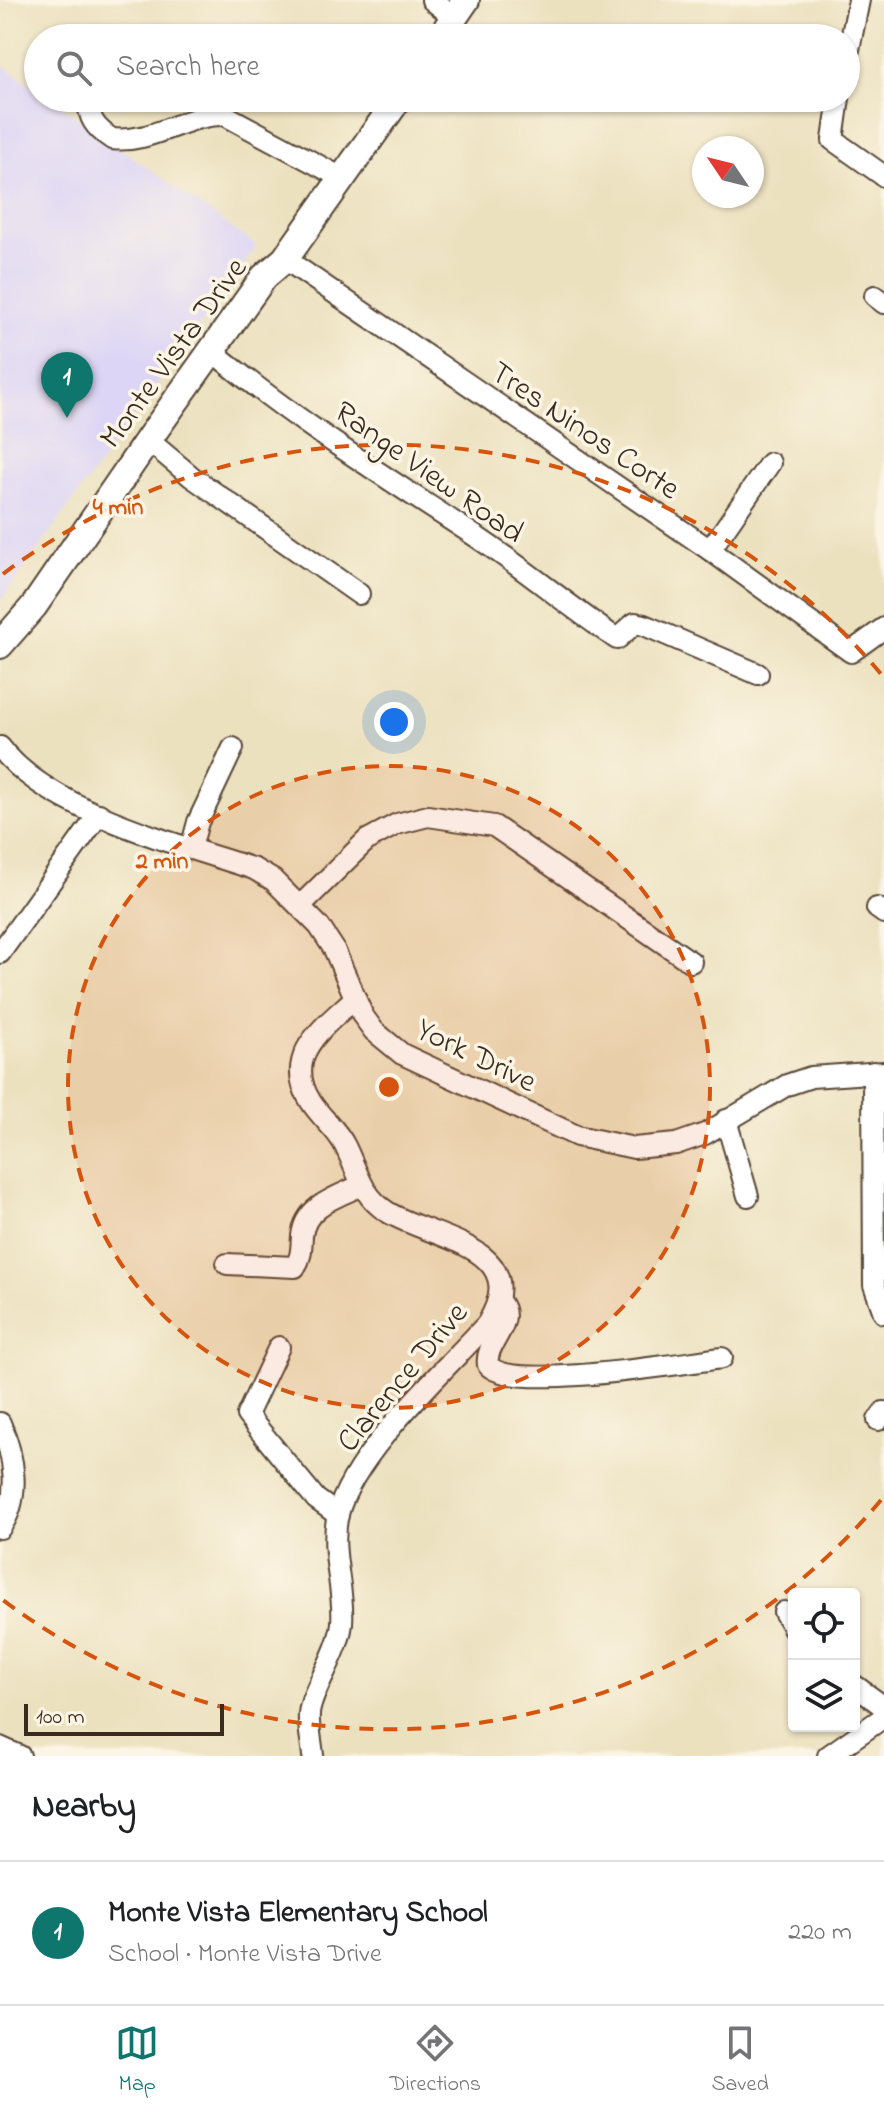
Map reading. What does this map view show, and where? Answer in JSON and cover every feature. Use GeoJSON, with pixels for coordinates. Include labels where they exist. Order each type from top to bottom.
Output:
{"type":"FeatureCollection","features":[{"type":"Feature","properties":{"kind":"main road","name":"Monte Vista Drive"},"geometry":{"type":"LineString","coordinates":[[0,645],[34,606],[211,350],[264,277],[285,259],[389,112]]}},
{"type":"Feature","properties":{"kind":"street"},"geometry":{"type":"LineString","coordinates":[[432,0],[453,18]]}},
{"type":"Feature","properties":{"kind":"street"},"geometry":{"type":"LineString","coordinates":[[854,24],[859,0]]}},
{"type":"Feature","properties":{"kind":"street"},"geometry":{"type":"LineString","coordinates":[[88,112],[94,125],[112,139],[145,137],[201,117],[226,115]]}},
{"type":"Feature","properties":{"kind":"street"},"geometry":{"type":"LineString","coordinates":[[220,112],[342,178]]}},
{"type":"Feature","properties":{"kind":"street"},"geometry":{"type":"LineString","coordinates":[[837,112],[833,140],[884,176]]}},
{"type":"Feature","properties":{"kind":"street","name":"Tres Ninos Corte"},"geometry":{"type":"LineString","coordinates":[[285,259],[710,550],[851,652],[884,628]]}},
{"type":"Feature","properties":{"kind":"street","name":"Range View Road"},"geometry":{"type":"LineString","coordinates":[[211,350],[247,381],[431,510],[470,532],[617,639],[635,623],[644,625],[758,674]]}},
{"type":"Feature","properties":{"kind":"street"},"geometry":{"type":"LineString","coordinates":[[147,442],[359,594]]}},
{"type":"Feature","properties":{"kind":"street"},"geometry":{"type":"LineString","coordinates":[[710,550],[770,463]]}},
{"type":"Feature","properties":{"kind":"street","name":"York Drive"},"geometry":{"type":"LineString","coordinates":[[0,747],[27,777],[99,814],[254,869],[273,880],[300,906],[334,949],[355,998],[374,1031],[402,1054],[577,1136],[634,1148],[676,1144],[705,1134],[787,1085],[811,1077],[878,1072]]}},
{"type":"Feature","properties":{"kind":"street"},"geometry":{"type":"LineString","coordinates":[[191,848],[198,822],[233,748]]}},
{"type":"Feature","properties":{"kind":"street"},"geometry":{"type":"LineString","coordinates":[[0,953],[99,814]]}},
{"type":"Feature","properties":{"kind":"street"},"geometry":{"type":"LineString","coordinates":[[300,906],[367,840],[397,824],[428,816],[494,826],[691,962]]}},
{"type":"Feature","properties":{"kind":"street","name":"Clarence Drive"},"geometry":{"type":"LineString","coordinates":[[313,1756],[309,1712],[332,1662],[342,1622],[335,1553],[338,1515],[349,1486],[371,1452],[487,1324],[495,1311],[498,1287],[493,1266],[477,1251],[438,1231],[383,1210],[366,1194],[343,1142],[310,1101],[300,1075],[308,1041],[355,998]]}},
{"type":"Feature","properties":{"kind":"street"},"geometry":{"type":"LineString","coordinates":[[878,1072],[874,1285],[884,1313]]}},
{"type":"Feature","properties":{"kind":"street"},"geometry":{"type":"LineString","coordinates":[[726,1120],[748,1196]]}},
{"type":"Feature","properties":{"kind":"street"},"geometry":{"type":"LineString","coordinates":[[227,1264],[295,1267],[302,1257],[304,1220],[311,1211],[362,1185]]}},
{"type":"Feature","properties":{"kind":"street"},"geometry":{"type":"LineString","coordinates":[[497,1298],[506,1312],[487,1357],[488,1365],[502,1375],[522,1378],[600,1373],[722,1358]]}},
{"type":"Feature","properties":{"kind":"street"},"geometry":{"type":"LineString","coordinates":[[279,1347],[247,1415],[316,1499],[338,1515]]}},
{"type":"Feature","properties":{"kind":"street"},"geometry":{"type":"LineString","coordinates":[[0,1423],[16,1486],[8,1517],[0,1528]]}},
{"type":"Feature","properties":{"kind":"street"},"geometry":{"type":"LineString","coordinates":[[860,1689],[884,1707]]}},
{"type":"Feature","properties":{"kind":"street"},"geometry":{"type":"LineString","coordinates":[[828,1756],[884,1717]]}},
{"type":"Feature","properties":{"kind":"street"},"geometry":{"type":"LineString","coordinates":[[0,1747],[20,1756]]}},
{"type":"Feature","properties":{"kind":"shaded area"},"geometry":{"type":"Polygon","coordinates":[[[0,63],[24,80],[24,112],[70,112],[257,246],[0,602],[0,63]]]}},
{"type":"Feature","properties":{"kind":"place","name":"Monte Vista Elementary School"},"geometry":{"type":"Point","coordinates":[67,418]}}]}
